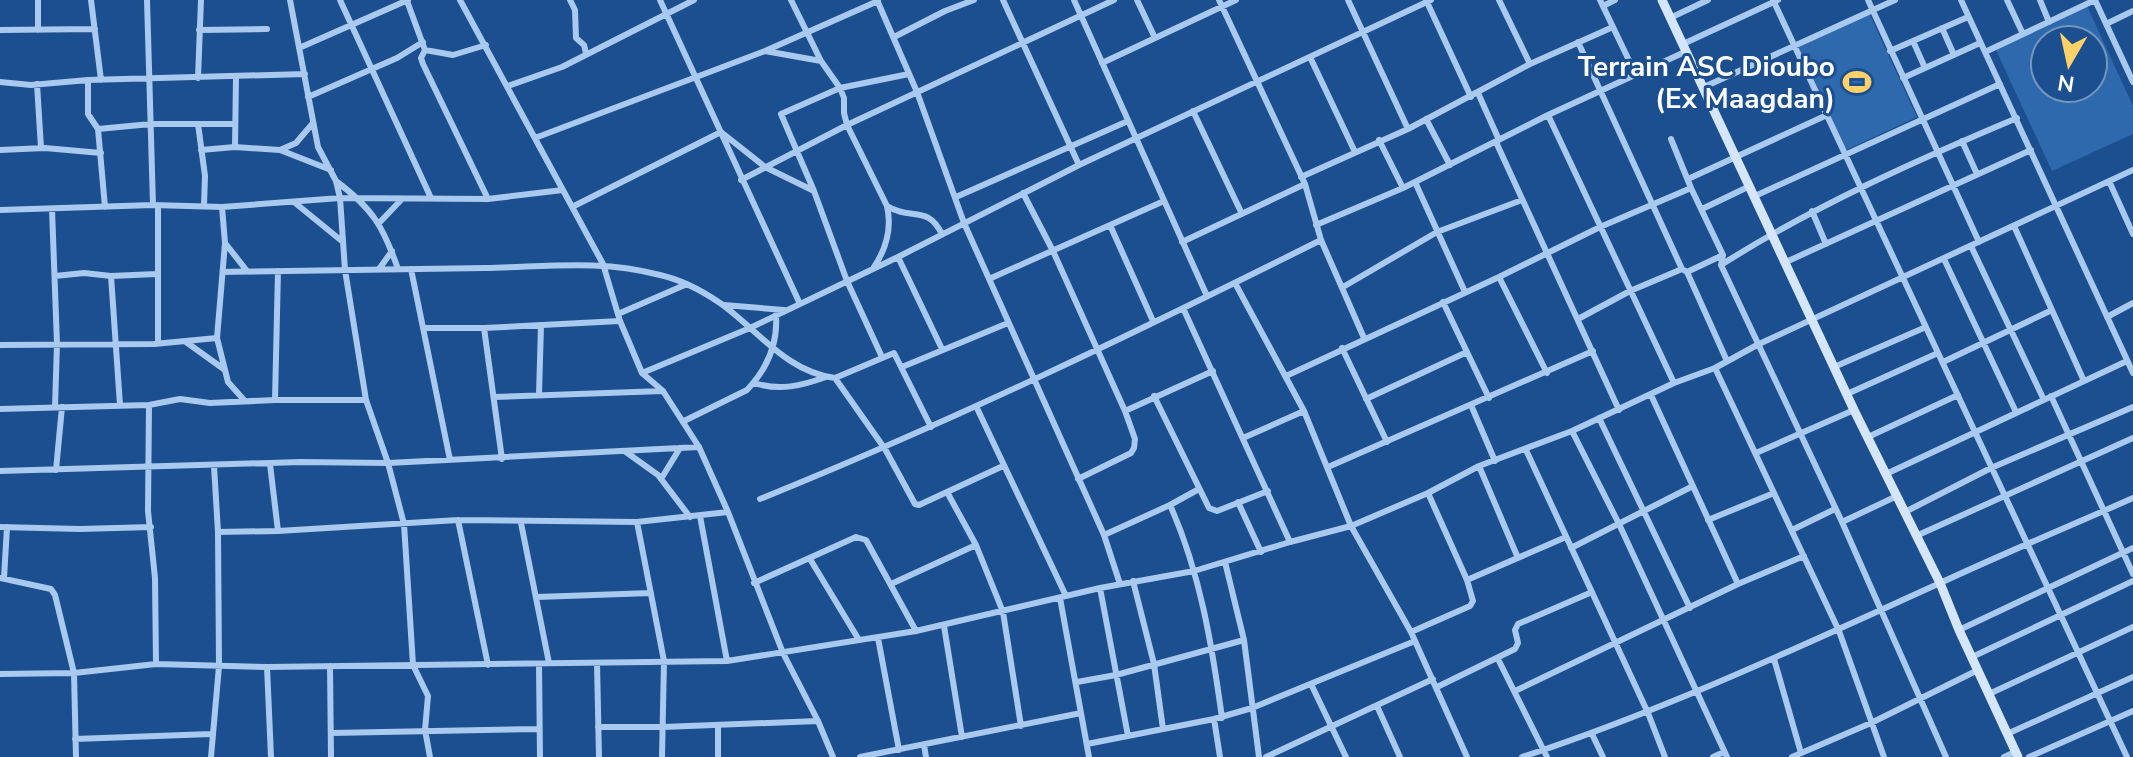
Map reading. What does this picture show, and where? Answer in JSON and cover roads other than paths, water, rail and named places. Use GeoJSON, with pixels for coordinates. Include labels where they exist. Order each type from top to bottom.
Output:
{"type":"FeatureCollection","features":[{"type":"Feature","properties":{"kind":"main road"},"geometry":{"type":"LineString","coordinates":[[1662,0],[1854,410],[1940,583],[2017,754]]}},
{"type":"Feature","properties":{"kind":"street"},"geometry":{"type":"LineString","coordinates":[[38,0],[38,30]]}},
{"type":"Feature","properties":{"kind":"street"},"geometry":{"type":"LineString","coordinates":[[91,0],[101,80]]}},
{"type":"Feature","properties":{"kind":"street"},"geometry":{"type":"LineString","coordinates":[[147,0],[156,205],[158,343]]}},
{"type":"Feature","properties":{"kind":"street"},"geometry":{"type":"LineString","coordinates":[[198,78],[201,0]]}},
{"type":"Feature","properties":{"kind":"street"},"geometry":{"type":"LineString","coordinates":[[290,0],[318,147],[336,181],[340,198],[345,270],[366,400],[388,463],[404,524],[413,665],[428,696],[425,730],[430,757]]}},
{"type":"Feature","properties":{"kind":"street"},"geometry":{"type":"LineString","coordinates":[[340,0],[431,198]]}},
{"type":"Feature","properties":{"kind":"street"},"geometry":{"type":"LineString","coordinates":[[299,48],[395,2],[407,0],[424,46],[423,64],[488,199]]}},
{"type":"Feature","properties":{"kind":"street"},"geometry":{"type":"LineString","coordinates":[[460,0],[603,264],[619,318],[642,373],[663,391],[699,447],[783,653],[833,757]]}},
{"type":"Feature","properties":{"kind":"street"},"geometry":{"type":"LineString","coordinates":[[570,0],[575,10],[576,38],[584,45],[586,53]]}},
{"type":"Feature","properties":{"kind":"street"},"geometry":{"type":"LineString","coordinates":[[660,0],[800,304]]}},
{"type":"Feature","properties":{"kind":"street"},"geometry":{"type":"LineString","coordinates":[[508,86],[562,67],[694,0]]}},
{"type":"Feature","properties":{"kind":"street"},"geometry":{"type":"LineString","coordinates":[[791,0],[821,61],[840,88],[847,125],[887,206],[887,238],[876,265],[869,271]]}},
{"type":"Feature","properties":{"kind":"street"},"geometry":{"type":"LineString","coordinates":[[941,0],[945,11]]}},
{"type":"Feature","properties":{"kind":"street"},"geometry":{"type":"LineString","coordinates":[[894,37],[974,0]]}},
{"type":"Feature","properties":{"kind":"street"},"geometry":{"type":"LineString","coordinates":[[1003,0],[1079,165]]}},
{"type":"Feature","properties":{"kind":"street"},"geometry":{"type":"LineString","coordinates":[[1074,0],[1207,296]]}},
{"type":"Feature","properties":{"kind":"street"},"geometry":{"type":"LineString","coordinates":[[741,180],[847,125],[1114,0]]}},
{"type":"Feature","properties":{"kind":"street"},"geometry":{"type":"LineString","coordinates":[[1137,0],[1155,38]]}},
{"type":"Feature","properties":{"kind":"street"},"geometry":{"type":"LineString","coordinates":[[1102,63],[1220,3],[1236,0]]}},
{"type":"Feature","properties":{"kind":"street"},"geometry":{"type":"LineString","coordinates":[[1348,0],[1408,129]]}},
{"type":"Feature","properties":{"kind":"street"},"geometry":{"type":"LineString","coordinates":[[1499,0],[1530,64]]}},
{"type":"Feature","properties":{"kind":"street"},"geometry":{"type":"LineString","coordinates":[[1615,0],[1601,3],[1636,75]]}},
{"type":"Feature","properties":{"kind":"street"},"geometry":{"type":"LineString","coordinates":[[1670,18],[1708,0]]}},
{"type":"Feature","properties":{"kind":"street"},"geometry":{"type":"LineString","coordinates":[[1868,0],[1979,242]]}},
{"type":"Feature","properties":{"kind":"street"},"geometry":{"type":"LineString","coordinates":[[1704,87],[1895,0]]}},
{"type":"Feature","properties":{"kind":"street"},"geometry":{"type":"LineString","coordinates":[[1961,0],[2133,373]]}},
{"type":"Feature","properties":{"kind":"street"},"geometry":{"type":"LineString","coordinates":[[2007,0],[2023,34]]}},
{"type":"Feature","properties":{"kind":"street"},"geometry":{"type":"LineString","coordinates":[[2040,0],[2049,22]]}},
{"type":"Feature","properties":{"kind":"street"},"geometry":{"type":"LineString","coordinates":[[1985,52],[2095,0],[2106,24],[2133,11]]}},
{"type":"Feature","properties":{"kind":"street"},"geometry":{"type":"LineString","coordinates":[[535,138],[765,51],[878,1],[917,92],[964,223],[1104,535],[1120,584]]}},
{"type":"Feature","properties":{"kind":"street"},"geometry":{"type":"LineString","coordinates":[[642,373],[750,328],[1079,165],[1428,1],[1497,141],[1619,410]]}},
{"type":"Feature","properties":{"kind":"street"},"geometry":{"type":"LineString","coordinates":[[1316,225],[1403,188],[1548,115],[1636,75],[1775,1],[2127,757]]}},
{"type":"Feature","properties":{"kind":"street"},"geometry":{"type":"LineString","coordinates":[[1220,3],[1303,181],[1321,240],[1364,338]]}},
{"type":"Feature","properties":{"kind":"street"},"geometry":{"type":"LineString","coordinates":[[1890,51],[1968,17]]}},
{"type":"Feature","properties":{"kind":"street"},"geometry":{"type":"LineString","coordinates":[[1182,242],[1530,64],[1613,27]]}},
{"type":"Feature","properties":{"kind":"street"},"geometry":{"type":"LineString","coordinates":[[1942,28],[1954,55]]}},
{"type":"Feature","properties":{"kind":"street"},"geometry":{"type":"LineString","coordinates":[[0,30],[95,29]]}},
{"type":"Feature","properties":{"kind":"street"},"geometry":{"type":"LineString","coordinates":[[199,30],[267,29]]}},
{"type":"Feature","properties":{"kind":"street"},"geometry":{"type":"LineString","coordinates":[[2109,30],[2133,82]]}},
{"type":"Feature","properties":{"kind":"street"},"geometry":{"type":"LineString","coordinates":[[1913,41],[1925,68]]}},
{"type":"Feature","properties":{"kind":"street"},"geometry":{"type":"LineString","coordinates":[[1578,42],[1727,361]]}},
{"type":"Feature","properties":{"kind":"street"},"geometry":{"type":"LineString","coordinates":[[1903,78],[1980,43]]}},
{"type":"Feature","properties":{"kind":"street"},"geometry":{"type":"LineString","coordinates":[[308,97],[424,46],[453,55],[486,45]]}},
{"type":"Feature","properties":{"kind":"street"},"geometry":{"type":"LineString","coordinates":[[765,51],[821,61]]}},
{"type":"Feature","properties":{"kind":"street"},"geometry":{"type":"LineString","coordinates":[[1310,57],[1355,152]]}},
{"type":"Feature","properties":{"kind":"street"},"geometry":{"type":"LineString","coordinates":[[0,82],[37,84],[305,74]]}},
{"type":"Feature","properties":{"kind":"street"},"geometry":{"type":"LineString","coordinates":[[882,357],[847,281],[781,114],[840,88],[909,74]]}},
{"type":"Feature","properties":{"kind":"street"},"geometry":{"type":"LineString","coordinates":[[235,147],[236,77]]}},
{"type":"Feature","properties":{"kind":"street"},"geometry":{"type":"LineString","coordinates":[[88,80],[88,114],[98,129],[105,207]]}},
{"type":"Feature","properties":{"kind":"street"},"geometry":{"type":"LineString","coordinates":[[37,84],[41,148]]}},
{"type":"Feature","properties":{"kind":"street"},"geometry":{"type":"LineString","coordinates":[[1755,196],[2000,84]]}},
{"type":"Feature","properties":{"kind":"street"},"geometry":{"type":"LineString","coordinates":[[1193,111],[1242,214]]}},
{"type":"Feature","properties":{"kind":"street"},"geometry":{"type":"LineString","coordinates":[[1548,115],[1674,383]]}},
{"type":"Feature","properties":{"kind":"street"},"geometry":{"type":"LineString","coordinates":[[1688,179],[1827,115]]}},
{"type":"Feature","properties":{"kind":"street"},"geometry":{"type":"LineString","coordinates":[[1721,265],[1812,211],[2017,118]]}},
{"type":"Feature","properties":{"kind":"street"},"geometry":{"type":"LineString","coordinates":[[1426,119],[1450,165]]}},
{"type":"Feature","properties":{"kind":"street"},"geometry":{"type":"LineString","coordinates":[[956,197],[1128,121]]}},
{"type":"Feature","properties":{"kind":"street"},"geometry":{"type":"LineString","coordinates":[[280,150],[296,143],[313,123]]}},
{"type":"Feature","properties":{"kind":"street"},"geometry":{"type":"LineString","coordinates":[[98,129],[151,124],[235,124]]}},
{"type":"Feature","properties":{"kind":"street"},"geometry":{"type":"LineString","coordinates":[[198,124],[205,176],[204,205]]}},
{"type":"Feature","properties":{"kind":"street"},"geometry":{"type":"LineString","coordinates":[[721,132],[765,167],[814,191]]}},
{"type":"Feature","properties":{"kind":"street"},"geometry":{"type":"LineString","coordinates":[[572,207],[721,132]]}},
{"type":"Feature","properties":{"kind":"street"},"geometry":{"type":"LineString","coordinates":[[1671,139],[1723,255],[1721,265],[1842,522],[1946,757]]}},
{"type":"Feature","properties":{"kind":"street"},"geometry":{"type":"LineString","coordinates":[[1379,140],[1403,188]]}},
{"type":"Feature","properties":{"kind":"street"},"geometry":{"type":"LineString","coordinates":[[1962,141],[1977,174]]}},
{"type":"Feature","properties":{"kind":"street"},"geometry":{"type":"LineString","coordinates":[[201,150],[235,147],[280,150],[331,170]]}},
{"type":"Feature","properties":{"kind":"street"},"geometry":{"type":"LineString","coordinates":[[0,150],[41,148],[101,153]]}},
{"type":"Feature","properties":{"kind":"street"},"geometry":{"type":"LineString","coordinates":[[1786,262],[2031,150]]}},
{"type":"Feature","properties":{"kind":"street"},"geometry":{"type":"LineString","coordinates":[[0,674],[74,673],[156,664],[267,667],[727,661],[944,626],[1100,588],[1194,571],[1351,526],[1428,493],[1479,466],[1572,431],[1674,383],[1715,368],[1757,345],[2133,170]]}},
{"type":"Feature","properties":{"kind":"street"},"geometry":{"type":"LineString","coordinates":[[336,181],[359,198],[380,222],[398,269]]}},
{"type":"Feature","properties":{"kind":"street"},"geometry":{"type":"LineString","coordinates":[[2109,181],[2133,234]]}},
{"type":"Feature","properties":{"kind":"street"},"geometry":{"type":"LineString","coordinates":[[1415,182],[1465,292]]}},
{"type":"Feature","properties":{"kind":"street"},"geometry":{"type":"LineString","coordinates":[[1702,209],[1750,186]]}},
{"type":"Feature","properties":{"kind":"street"},"geometry":{"type":"LineString","coordinates":[[1286,376],[1600,227],[1691,188]]}},
{"type":"Feature","properties":{"kind":"street"},"geometry":{"type":"LineString","coordinates":[[0,210],[156,205],[222,207],[340,198],[488,199],[563,190]]}},
{"type":"Feature","properties":{"kind":"street"},"geometry":{"type":"LineString","coordinates":[[1023,193],[1053,251],[1135,439],[1131,453],[1078,479]]}},
{"type":"Feature","properties":{"kind":"street"},"geometry":{"type":"LineString","coordinates":[[380,222],[403,198]]}},
{"type":"Feature","properties":{"kind":"street"},"geometry":{"type":"LineString","coordinates":[[1343,287],[1437,232],[1522,200]]}},
{"type":"Feature","properties":{"kind":"street"},"geometry":{"type":"LineString","coordinates":[[989,279],[1164,201]]}},
{"type":"Feature","properties":{"kind":"street"},"geometry":{"type":"LineString","coordinates":[[294,202],[343,242]]}},
{"type":"Feature","properties":{"kind":"street"},"geometry":{"type":"LineString","coordinates":[[887,206],[896,212],[929,216],[936,221],[942,234]]}},
{"type":"Feature","properties":{"kind":"street"},"geometry":{"type":"LineString","coordinates":[[222,207],[225,243],[217,338],[228,382],[244,400]]}},
{"type":"Feature","properties":{"kind":"street"},"geometry":{"type":"LineString","coordinates":[[52,209],[59,407],[56,470]]}},
{"type":"Feature","properties":{"kind":"street"},"geometry":{"type":"LineString","coordinates":[[1812,211],[1826,244]]}},
{"type":"Feature","properties":{"kind":"street"},"geometry":{"type":"LineString","coordinates":[[1110,225],[1153,321]]}},
{"type":"Feature","properties":{"kind":"street"},"geometry":{"type":"LineString","coordinates":[[2014,226],[2084,381]]}},
{"type":"Feature","properties":{"kind":"street"},"geometry":{"type":"LineString","coordinates":[[760,499],[885,449],[1321,240]]}},
{"type":"Feature","properties":{"kind":"street"},"geometry":{"type":"LineString","coordinates":[[225,243],[247,271]]}},
{"type":"Feature","properties":{"kind":"street"},"geometry":{"type":"LineString","coordinates":[[1971,246],[2011,330],[2068,433],[2133,574]]}},
{"type":"Feature","properties":{"kind":"street"},"geometry":{"type":"LineString","coordinates":[[379,269],[392,251]]}},
{"type":"Feature","properties":{"kind":"street"},"geometry":{"type":"LineString","coordinates":[[1578,319],[1630,291],[1723,255]]}},
{"type":"Feature","properties":{"kind":"street"},"geometry":{"type":"LineString","coordinates":[[898,257],[942,349]]}},
{"type":"Feature","properties":{"kind":"street"},"geometry":{"type":"LineString","coordinates":[[1944,259],[2016,412]]}},
{"type":"Feature","properties":{"kind":"street"},"geometry":{"type":"LineString","coordinates":[[223,272],[603,264],[659,274],[687,284],[722,305],[787,360],[826,377],[835,378],[894,353],[931,427]]}},
{"type":"Feature","properties":{"kind":"street"},"geometry":{"type":"LineString","coordinates":[[411,269],[450,460]]}},
{"type":"Feature","properties":{"kind":"street"},"geometry":{"type":"LineString","coordinates":[[275,400],[278,271]]}},
{"type":"Feature","properties":{"kind":"street"},"geometry":{"type":"LineString","coordinates":[[55,276],[84,273],[111,276],[156,274]]}},
{"type":"Feature","properties":{"kind":"street"},"geometry":{"type":"LineString","coordinates":[[111,276],[120,405]]}},
{"type":"Feature","properties":{"kind":"street"},"geometry":{"type":"LineString","coordinates":[[1499,277],[1547,373]]}},
{"type":"Feature","properties":{"kind":"street"},"geometry":{"type":"LineString","coordinates":[[1235,283],[1304,411],[1351,526],[1411,632],[1467,757]]}},
{"type":"Feature","properties":{"kind":"street"},"geometry":{"type":"LineString","coordinates":[[424,328],[484,328],[619,318],[687,284]]}},
{"type":"Feature","properties":{"kind":"street"},"geometry":{"type":"LineString","coordinates":[[1443,302],[1489,398]]}},
{"type":"Feature","properties":{"kind":"street"},"geometry":{"type":"LineString","coordinates":[[2107,317],[2133,303]]}},
{"type":"Feature","properties":{"kind":"street"},"geometry":{"type":"LineString","coordinates":[[722,305],[788,310]]}},
{"type":"Feature","properties":{"kind":"street"},"geometry":{"type":"LineString","coordinates":[[1183,308],[1290,542]]}},
{"type":"Feature","properties":{"kind":"street"},"geometry":{"type":"LineString","coordinates":[[1943,362],[2052,310]]}},
{"type":"Feature","properties":{"kind":"street"},"geometry":{"type":"LineString","coordinates":[[684,421],[747,390],[754,383],[773,350],[776,315]]}},
{"type":"Feature","properties":{"kind":"street"},"geometry":{"type":"LineString","coordinates":[[902,367],[1008,323]]}},
{"type":"Feature","properties":{"kind":"street"},"geometry":{"type":"LineString","coordinates":[[539,395],[541,325]]}},
{"type":"Feature","properties":{"kind":"street"},"geometry":{"type":"LineString","coordinates":[[1834,367],[1926,327]]}},
{"type":"Feature","properties":{"kind":"street"},"geometry":{"type":"LineString","coordinates":[[484,328],[502,459]]}},
{"type":"Feature","properties":{"kind":"street"},"geometry":{"type":"LineString","coordinates":[[0,345],[158,343],[217,338]]}},
{"type":"Feature","properties":{"kind":"street"},"geometry":{"type":"LineString","coordinates":[[185,341],[225,370]]}},
{"type":"Feature","properties":{"kind":"street"},"geometry":{"type":"LineString","coordinates":[[1342,348],[1387,442]]}},
{"type":"Feature","properties":{"kind":"street"},"geometry":{"type":"LineString","coordinates":[[1328,467],[1593,351]]}},
{"type":"Feature","properties":{"kind":"street"},"geometry":{"type":"LineString","coordinates":[[1366,399],[1467,352]]}},
{"type":"Feature","properties":{"kind":"street"},"geometry":{"type":"LineString","coordinates":[[1847,394],[1938,353]]}},
{"type":"Feature","properties":{"kind":"street"},"geometry":{"type":"LineString","coordinates":[[1886,474],[2127,361]]}},
{"type":"Feature","properties":{"kind":"street"},"geometry":{"type":"LineString","coordinates":[[1715,368],[1839,631],[1884,757]]}},
{"type":"Feature","properties":{"kind":"street"},"geometry":{"type":"LineString","coordinates":[[1125,411],[1213,371]]}},
{"type":"Feature","properties":{"kind":"street"},"geometry":{"type":"LineString","coordinates":[[754,383],[787,387],[826,377]]}},
{"type":"Feature","properties":{"kind":"street"},"geometry":{"type":"LineString","coordinates":[[835,378],[885,449],[915,504],[919,505],[1003,466]]}},
{"type":"Feature","properties":{"kind":"street"},"geometry":{"type":"LineString","coordinates":[[494,397],[663,391]]}},
{"type":"Feature","properties":{"kind":"street"},"geometry":{"type":"LineString","coordinates":[[1651,395],[1738,584]]}},
{"type":"Feature","properties":{"kind":"street"},"geometry":{"type":"LineString","coordinates":[[1868,437],[1958,395]]}},
{"type":"Feature","properties":{"kind":"street"},"geometry":{"type":"LineString","coordinates":[[1154,396],[1212,511],[1268,491]]}},
{"type":"Feature","properties":{"kind":"street"},"geometry":{"type":"LineString","coordinates":[[0,409],[149,405],[180,399],[210,403],[366,400]]}},
{"type":"Feature","properties":{"kind":"street"},"geometry":{"type":"LineString","coordinates":[[149,405],[148,511],[156,664]]}},
{"type":"Feature","properties":{"kind":"street"},"geometry":{"type":"LineString","coordinates":[[1471,405],[1495,461]]}},
{"type":"Feature","properties":{"kind":"street"},"geometry":{"type":"LineString","coordinates":[[976,406],[1063,597],[1089,757]]}},
{"type":"Feature","properties":{"kind":"street"},"geometry":{"type":"LineString","coordinates":[[1905,512],[1991,468],[2133,407]]}},
{"type":"Feature","properties":{"kind":"street"},"geometry":{"type":"LineString","coordinates":[[1756,453],[1854,410]]}},
{"type":"Feature","properties":{"kind":"street"},"geometry":{"type":"LineString","coordinates":[[1243,438],[1304,411]]}},
{"type":"Feature","properties":{"kind":"street"},"geometry":{"type":"LineString","coordinates":[[1599,418],[1690,608]]}},
{"type":"Feature","properties":{"kind":"street"},"geometry":{"type":"LineString","coordinates":[[1572,431],[1619,524],[1726,754],[1713,757]]}},
{"type":"Feature","properties":{"kind":"street"},"geometry":{"type":"LineString","coordinates":[[1916,536],[2133,438]]}},
{"type":"Feature","properties":{"kind":"street"},"geometry":{"type":"LineString","coordinates":[[0,471],[388,463],[699,447]]}},
{"type":"Feature","properties":{"kind":"street"},"geometry":{"type":"LineString","coordinates":[[661,479],[681,448]]}},
{"type":"Feature","properties":{"kind":"street"},"geometry":{"type":"LineString","coordinates":[[1526,450],[1648,713],[1665,757]]}},
{"type":"Feature","properties":{"kind":"street"},"geometry":{"type":"LineString","coordinates":[[624,452],[649,466],[690,517]]}},
{"type":"Feature","properties":{"kind":"street"},"geometry":{"type":"LineString","coordinates":[[270,464],[278,531]]}},
{"type":"Feature","properties":{"kind":"street"},"geometry":{"type":"LineString","coordinates":[[211,757],[219,666],[214,466]]}},
{"type":"Feature","properties":{"kind":"street"},"geometry":{"type":"LineString","coordinates":[[1479,466],[1518,558]]}},
{"type":"Feature","properties":{"kind":"street"},"geometry":{"type":"LineString","coordinates":[[1571,548],[1693,486]]}},
{"type":"Feature","properties":{"kind":"street"},"geometry":{"type":"LineString","coordinates":[[1104,535],[1199,489]]}},
{"type":"Feature","properties":{"kind":"street"},"geometry":{"type":"LineString","coordinates":[[947,492],[976,545],[1003,612],[1021,726]]}},
{"type":"Feature","properties":{"kind":"street"},"geometry":{"type":"LineString","coordinates":[[1411,632],[1470,606],[1473,596],[1428,493]]}},
{"type":"Feature","properties":{"kind":"street"},"geometry":{"type":"LineString","coordinates":[[1708,520],[1774,493]]}},
{"type":"Feature","properties":{"kind":"street"},"geometry":{"type":"LineString","coordinates":[[1842,522],[1897,496]]}},
{"type":"Feature","properties":{"kind":"street"},"geometry":{"type":"LineString","coordinates":[[1522,757],[1545,753],[1648,713],[1839,631],[2133,498]]}},
{"type":"Feature","properties":{"kind":"street"},"geometry":{"type":"LineString","coordinates":[[1238,502],[1261,552]]}},
{"type":"Feature","properties":{"kind":"street"},"geometry":{"type":"LineString","coordinates":[[1170,505],[1194,571],[1212,647],[1220,757]]}},
{"type":"Feature","properties":{"kind":"street"},"geometry":{"type":"LineString","coordinates":[[1792,530],[1835,509]]}},
{"type":"Feature","properties":{"kind":"street"},"geometry":{"type":"LineString","coordinates":[[218,532],[458,520],[637,522],[728,512]]}},
{"type":"Feature","properties":{"kind":"street"},"geometry":{"type":"LineString","coordinates":[[700,516],[727,661]]}},
{"type":"Feature","properties":{"kind":"street"},"geometry":{"type":"LineString","coordinates":[[458,520],[488,665]]}},
{"type":"Feature","properties":{"kind":"street"},"geometry":{"type":"LineString","coordinates":[[637,522],[664,661],[662,757]]}},
{"type":"Feature","properties":{"kind":"street"},"geometry":{"type":"LineString","coordinates":[[521,523],[549,663]]}},
{"type":"Feature","properties":{"kind":"street"},"geometry":{"type":"LineString","coordinates":[[76,757],[74,673],[55,595],[51,589],[2,578],[4,527],[151,527]]}},
{"type":"Feature","properties":{"kind":"street"},"geometry":{"type":"LineString","coordinates":[[754,583],[862,537],[916,631]]}},
{"type":"Feature","properties":{"kind":"street"},"geometry":{"type":"LineString","coordinates":[[1467,580],[1566,537]]}},
{"type":"Feature","properties":{"kind":"street"},"geometry":{"type":"LineString","coordinates":[[891,584],[976,545]]}},
{"type":"Feature","properties":{"kind":"street"},"geometry":{"type":"LineString","coordinates":[[1959,630],[2133,548]]}},
{"type":"Feature","properties":{"kind":"street"},"geometry":{"type":"LineString","coordinates":[[1515,691],[1738,584],[1804,556]]}},
{"type":"Feature","properties":{"kind":"street"},"geometry":{"type":"LineString","coordinates":[[810,559],[859,640]]}},
{"type":"Feature","properties":{"kind":"street"},"geometry":{"type":"LineString","coordinates":[[1225,562],[1244,640],[1259,757]]}},
{"type":"Feature","properties":{"kind":"street"},"geometry":{"type":"LineString","coordinates":[[1133,581],[1154,664],[1163,729]]}},
{"type":"Feature","properties":{"kind":"street"},"geometry":{"type":"LineString","coordinates":[[1972,657],[2133,581]]}},
{"type":"Feature","properties":{"kind":"street"},"geometry":{"type":"LineString","coordinates":[[1100,588],[1128,736]]}},
{"type":"Feature","properties":{"kind":"street"},"geometry":{"type":"LineString","coordinates":[[1437,687],[1517,647],[1515,630],[1518,624],[1592,592]]}},
{"type":"Feature","properties":{"kind":"street"},"geometry":{"type":"LineString","coordinates":[[537,597],[651,593]]}},
{"type":"Feature","properties":{"kind":"street"},"geometry":{"type":"LineString","coordinates":[[944,626],[962,737]]}},
{"type":"Feature","properties":{"kind":"street"},"geometry":{"type":"LineString","coordinates":[[1989,694],[2133,627]]}},
{"type":"Feature","properties":{"kind":"street"},"geometry":{"type":"LineString","coordinates":[[878,638],[899,750]]}},
{"type":"Feature","properties":{"kind":"street"},"geometry":{"type":"LineString","coordinates":[[1077,682],[1116,675],[1244,640]]}},
{"type":"Feature","properties":{"kind":"street"},"geometry":{"type":"LineString","coordinates":[[1087,744],[1218,718],[1252,708],[1415,641]]}},
{"type":"Feature","properties":{"kind":"street"},"geometry":{"type":"LineString","coordinates":[[1498,659],[1545,753]]}},
{"type":"Feature","properties":{"kind":"street"},"geometry":{"type":"LineString","coordinates":[[1774,659],[1801,753]]}},
{"type":"Feature","properties":{"kind":"street"},"geometry":{"type":"LineString","coordinates":[[597,663],[599,757]]}},
{"type":"Feature","properties":{"kind":"street"},"geometry":{"type":"LineString","coordinates":[[539,664],[540,757]]}},
{"type":"Feature","properties":{"kind":"street"},"geometry":{"type":"LineString","coordinates":[[330,666],[331,757]]}},
{"type":"Feature","properties":{"kind":"street"},"geometry":{"type":"LineString","coordinates":[[267,667],[271,757]]}},
{"type":"Feature","properties":{"kind":"street"},"geometry":{"type":"LineString","coordinates":[[1792,757],[1871,723],[1978,670]]}},
{"type":"Feature","properties":{"kind":"street"},"geometry":{"type":"LineString","coordinates":[[2007,734],[2133,677]]}},
{"type":"Feature","properties":{"kind":"street"},"geometry":{"type":"LineString","coordinates":[[1266,757],[1433,679]]}},
{"type":"Feature","properties":{"kind":"street"},"geometry":{"type":"LineString","coordinates":[[1311,684],[1346,757]]}},
{"type":"Feature","properties":{"kind":"street"},"geometry":{"type":"LineString","coordinates":[[1377,706],[1400,757]]}},
{"type":"Feature","properties":{"kind":"street"},"geometry":{"type":"LineString","coordinates":[[2029,757],[2133,711]]}},
{"type":"Feature","properties":{"kind":"street"},"geometry":{"type":"LineString","coordinates":[[860,757],[1081,713]]}},
{"type":"Feature","properties":{"kind":"street"},"geometry":{"type":"LineString","coordinates":[[598,727],[818,721]]}},
{"type":"Feature","properties":{"kind":"street"},"geometry":{"type":"LineString","coordinates":[[718,725],[718,757]]}},
{"type":"Feature","properties":{"kind":"street"},"geometry":{"type":"LineString","coordinates":[[331,733],[539,729]]}},
{"type":"Feature","properties":{"kind":"street"},"geometry":{"type":"LineString","coordinates":[[75,739],[211,734]]}},
{"type":"Feature","properties":{"kind":"street"},"geometry":{"type":"LineString","coordinates":[[1592,734],[1603,757]]}},
{"type":"Feature","properties":{"kind":"street"},"geometry":{"type":"LineString","coordinates":[[924,745],[926,757]]}},
{"type":"Feature","properties":{"kind":"street"},"geometry":{"type":"LineString","coordinates":[[1286,748],[1291,757]]}},
{"type":"Feature","properties":{"kind":"street"},"geometry":{"type":"LineString","coordinates":[[2004,757],[2017,754]]}},
{"type":"Feature","properties":{"kind":"place","name":"Terrain ASC Dioubo (Ex Maagdan)"},"geometry":{"type":"Point","coordinates":[1857,82]}}]}
